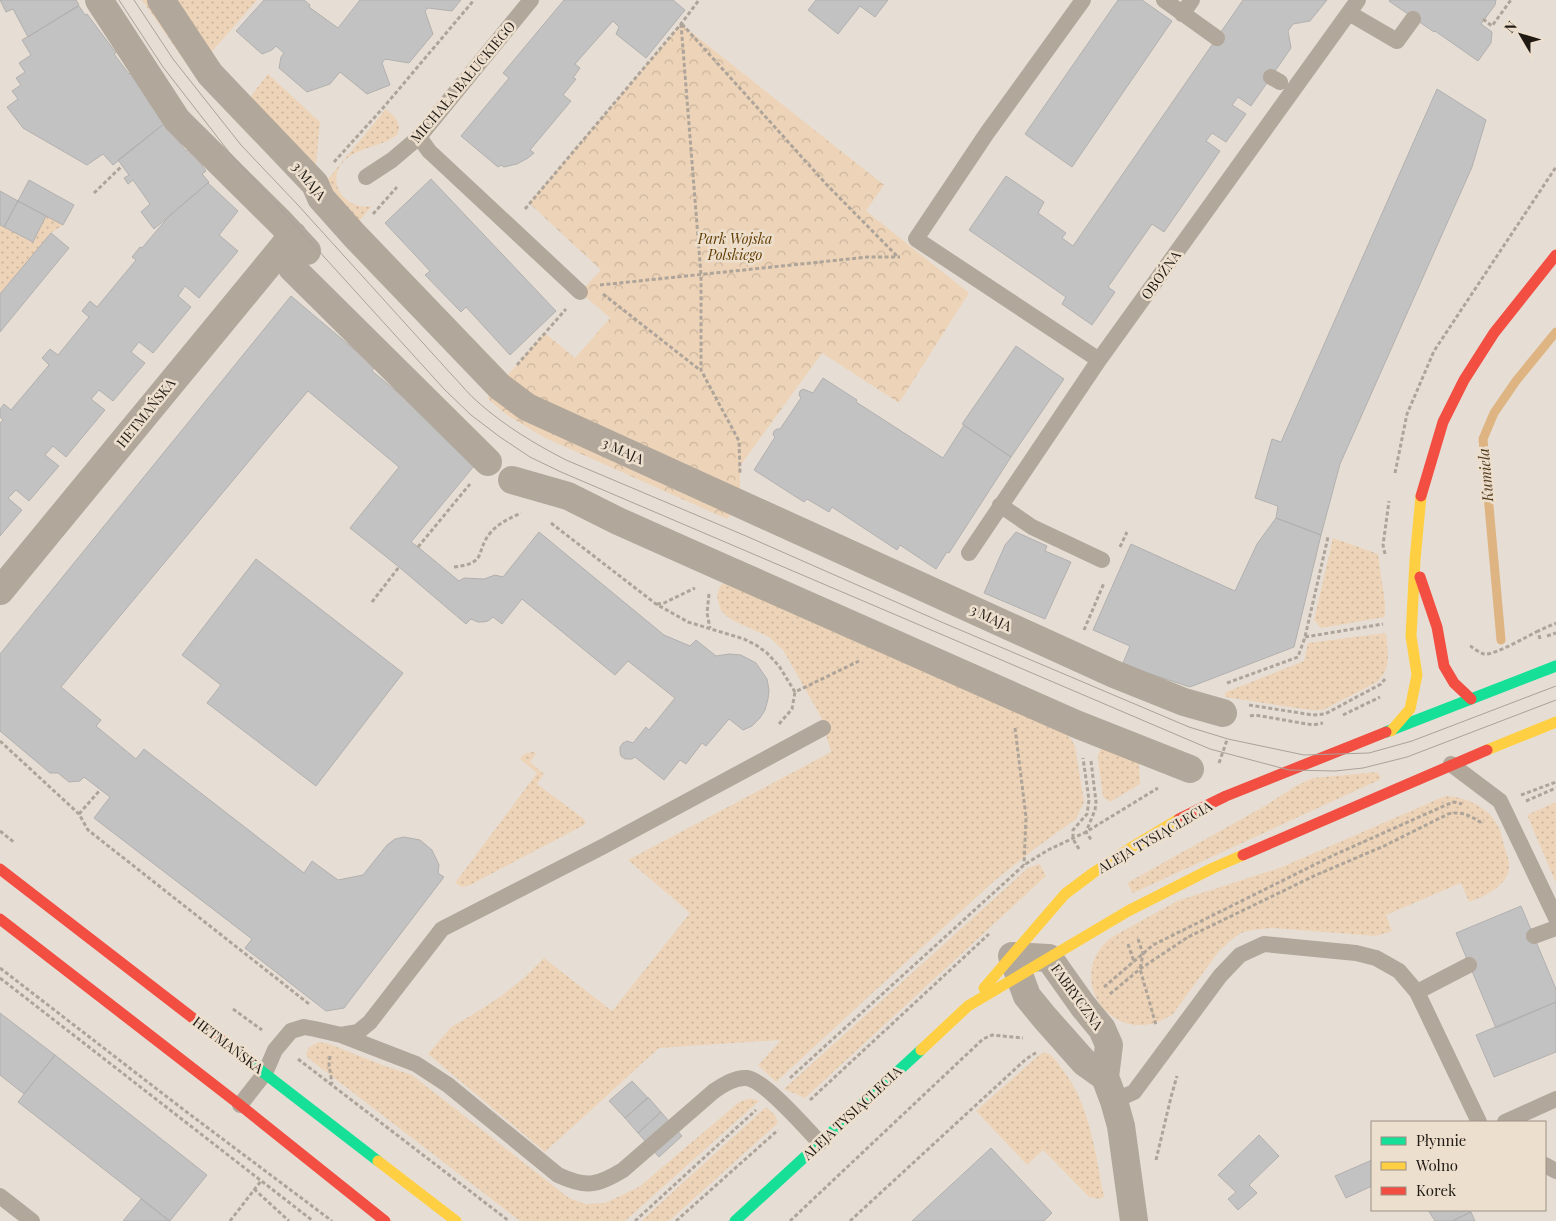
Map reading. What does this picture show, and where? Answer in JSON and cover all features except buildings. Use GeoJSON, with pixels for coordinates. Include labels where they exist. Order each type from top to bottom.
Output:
{"type":"FeatureCollection","features":[{"type":"Feature","properties":{"kind":"main road"},"geometry":{"type":"LineString","coordinates":[[1391,730],[1410,709],[1417,675],[1411,636],[1421,495],[1443,422],[1464,380],[1494,333],[1556,255]]}},
{"type":"Feature","properties":{"kind":"main road"},"geometry":{"type":"LineString","coordinates":[[1415,560],[1437,627],[1444,666],[1454,683],[1471,700]]}},
{"type":"Feature","properties":{"kind":"main road","name":"ALEJA TYSIĄCLECIA"},"geometry":{"type":"LineString","coordinates":[[735,1221],[968,1006],[1016,966],[1066,894],[1104,866],[1178,820],[1226,796],[1556,666]]}},
{"type":"Feature","properties":{"kind":"main road"},"geometry":{"type":"LineString","coordinates":[[1049,958],[1128,911],[1214,868],[1451,764],[1556,722]]}},
{"type":"Feature","properties":{"kind":"main road","name":"HETMAŃSKA"},"geometry":{"type":"LineString","coordinates":[[0,869],[456,1221]]}},
{"type":"Feature","properties":{"kind":"main road"},"geometry":{"type":"LineString","coordinates":[[0,919],[240,1105],[384,1221]]}},
{"type":"Feature","properties":{"kind":"main road","name":"ALEJA TYSIĄCLECIA"},"geometry":{"type":"LineString","coordinates":[[968,1006],[1016,966]]}},
{"type":"Feature","properties":{"kind":"street"},"geometry":{"type":"LineString","coordinates":[[99,0],[177,120],[488,462]]}},
{"type":"Feature","properties":{"kind":"street","name":"3 MAJA"},"geometry":{"type":"LineString","coordinates":[[160,0],[210,74],[315,184],[321,198],[354,235],[499,386],[527,407],[1114,674],[1233,721]]}},
{"type":"Feature","properties":{"kind":"street","name":"HETMAŃSKA"},"geometry":{"type":"LineString","coordinates":[[0,591],[297,251]]}},
{"type":"Feature","properties":{"kind":"street"},"geometry":{"type":"LineString","coordinates":[[512,480],[568,496],[711,563],[1003,692],[1190,769]]}},
{"type":"Feature","properties":{"kind":"street","name":"FABRYCZNA"},"geometry":{"type":"LineString","coordinates":[[1016,966],[1049,958],[1102,1029],[1109,1046],[1110,1089],[1121,1126],[1134,1221]]}},
{"type":"Feature","properties":{"kind":"street"},"geometry":{"type":"LineString","coordinates":[[1016,966],[1027,996],[1055,1030],[1110,1089]]}},
{"type":"Feature","properties":{"kind":"lane","name":"MICHAŁA BAŁUCKIEGO"},"geometry":{"type":"LineString","coordinates":[[366,177],[392,160],[418,137],[531,0]]}},
{"type":"Feature","properties":{"kind":"lane"},"geometry":{"type":"LineString","coordinates":[[1083,0],[987,133],[916,239],[1100,360]]}},
{"type":"Feature","properties":{"kind":"lane"},"geometry":{"type":"LineString","coordinates":[[1164,0],[1217,38]]}},
{"type":"Feature","properties":{"kind":"lane"},"geometry":{"type":"LineString","coordinates":[[1182,14],[1192,0]]}},
{"type":"Feature","properties":{"kind":"lane"},"geometry":{"type":"LineString","coordinates":[[1354,6],[1397,41],[1413,19]]}},
{"type":"Feature","properties":{"kind":"lane","name":"OBOŹNA"},"geometry":{"type":"LineString","coordinates":[[969,553],[1100,360],[1354,6]]}},
{"type":"Feature","properties":{"kind":"lane"},"geometry":{"type":"LineString","coordinates":[[418,137],[429,150],[510,226],[586,289]]}},
{"type":"Feature","properties":{"kind":"lane"},"geometry":{"type":"LineString","coordinates":[[1000,505],[1032,526],[1102,560]]}},
{"type":"Feature","properties":{"kind":"lane"},"geometry":{"type":"LineString","coordinates":[[341,1035],[358,1032],[370,1022],[442,929],[604,846],[823,728]]}},
{"type":"Feature","properties":{"kind":"lane"},"geometry":{"type":"LineString","coordinates":[[1451,764],[1500,801],[1556,918]]}},
{"type":"Feature","properties":{"kind":"lane"},"geometry":{"type":"LineString","coordinates":[[1534,936],[1556,928]]}},
{"type":"Feature","properties":{"kind":"lane"},"geometry":{"type":"LineString","coordinates":[[1110,1089],[1134,1092],[1220,976],[1240,955],[1264,944],[1356,953],[1376,958],[1399,971],[1418,992],[1479,1121]]}},
{"type":"Feature","properties":{"kind":"lane"},"geometry":{"type":"LineString","coordinates":[[1418,992],[1469,965]]}},
{"type":"Feature","properties":{"kind":"lane"},"geometry":{"type":"LineString","coordinates":[[240,1105],[265,1073],[275,1050],[291,1031],[304,1027],[341,1035],[416,1064],[448,1085],[558,1175],[574,1182],[586,1184],[608,1179],[623,1170],[714,1091],[728,1082],[744,1077],[753,1079],[772,1095],[820,1143]]}},
{"type":"Feature","properties":{"kind":"lane"},"geometry":{"type":"LineString","coordinates":[[1507,1121],[1556,1099]]}},
{"type":"Feature","properties":{"kind":"lane"},"geometry":{"type":"LineString","coordinates":[[0,1196],[32,1221]]}},
{"type":"Feature","properties":{"kind":"path"},"geometry":{"type":"LineString","coordinates":[[315,184],[383,108],[474,0]]}},
{"type":"Feature","properties":{"kind":"path"},"geometry":{"type":"LineString","coordinates":[[510,226],[682,24],[699,0]]}},
{"type":"Feature","properties":{"kind":"path"},"geometry":{"type":"LineString","coordinates":[[1483,19],[1492,26],[1511,0]]}},
{"type":"Feature","properties":{"kind":"path"},"geometry":{"type":"LineString","coordinates":[[682,24],[827,185],[898,257]]}},
{"type":"Feature","properties":{"kind":"path"},"geometry":{"type":"LineString","coordinates":[[682,24],[701,275],[701,370]]}},
{"type":"Feature","properties":{"kind":"path"},"geometry":{"type":"LineString","coordinates":[[94,193],[122,166]]}},
{"type":"Feature","properties":{"kind":"path"},"geometry":{"type":"LineString","coordinates":[[499,386],[586,289],[868,256],[943,258]]}},
{"type":"Feature","properties":{"kind":"path"},"geometry":{"type":"LineString","coordinates":[[600,292],[701,370],[739,441],[740,504]]}},
{"type":"Feature","properties":{"kind":"path"},"geometry":{"type":"LineString","coordinates":[[418,547],[488,462]]}},
{"type":"Feature","properties":{"kind":"path"},"geometry":{"type":"LineString","coordinates":[[454,566],[468,565],[476,560],[490,532],[502,523],[528,510]]}},
{"type":"Feature","properties":{"kind":"path"},"geometry":{"type":"LineString","coordinates":[[548,520],[656,604],[688,622],[744,639],[761,649],[779,666],[795,692],[893,643]]}},
{"type":"Feature","properties":{"kind":"path"},"geometry":{"type":"LineString","coordinates":[[1119,550],[1127,532]]}},
{"type":"Feature","properties":{"kind":"path"},"geometry":{"type":"LineString","coordinates":[[1233,721],[1214,688],[1298,657],[1305,637],[1328,537]]}},
{"type":"Feature","properties":{"kind":"path"},"geometry":{"type":"LineString","coordinates":[[372,602],[399,567]]}},
{"type":"Feature","properties":{"kind":"path"},"geometry":{"type":"LineString","coordinates":[[1091,634],[1084,630],[1107,577]]}},
{"type":"Feature","properties":{"kind":"path"},"geometry":{"type":"LineString","coordinates":[[656,604],[664,603],[698,586]]}},
{"type":"Feature","properties":{"kind":"path"},"geometry":{"type":"LineString","coordinates":[[710,591],[707,613],[710,628]]}},
{"type":"Feature","properties":{"kind":"path"},"geometry":{"type":"LineString","coordinates":[[1441,652],[1471,646],[1484,654],[1490,654],[1556,623]]}},
{"type":"Feature","properties":{"kind":"path"},"geometry":{"type":"LineString","coordinates":[[1305,637],[1384,624]]}},
{"type":"Feature","properties":{"kind":"path"},"geometry":{"type":"LineString","coordinates":[[1538,631],[1540,640]]}},
{"type":"Feature","properties":{"kind":"path"},"geometry":{"type":"LineString","coordinates":[[1217,768],[1233,721],[1250,705],[1313,715],[1325,714],[1381,684],[1391,672],[1415,661]]}},
{"type":"Feature","properties":{"kind":"path"},"geometry":{"type":"LineString","coordinates":[[1003,692],[1015,723],[1026,817],[1024,865]]}},
{"type":"Feature","properties":{"kind":"path"},"geometry":{"type":"LineString","coordinates":[[1335,719],[1344,715]]}},
{"type":"Feature","properties":{"kind":"path"},"geometry":{"type":"LineString","coordinates":[[1233,721],[1255,716],[1313,725],[1327,723]]}},
{"type":"Feature","properties":{"kind":"path"},"geometry":{"type":"LineString","coordinates":[[1085,727],[1096,802],[1095,810],[1086,832]]}},
{"type":"Feature","properties":{"kind":"path"},"geometry":{"type":"LineString","coordinates":[[0,741],[79,814],[88,830],[316,1009]]}},
{"type":"Feature","properties":{"kind":"path"},"geometry":{"type":"LineString","coordinates":[[635,1221],[1024,865],[1048,850],[1086,832],[1190,769]]}},
{"type":"Feature","properties":{"kind":"path"},"geometry":{"type":"LineString","coordinates":[[1083,1006],[1153,945],[1285,880],[1454,802],[1466,804],[1481,811],[1500,801],[1556,782]]}},
{"type":"Feature","properties":{"kind":"path"},"geometry":{"type":"LineString","coordinates":[[1528,800],[1556,788]]}},
{"type":"Feature","properties":{"kind":"path"},"geometry":{"type":"LineString","coordinates":[[79,814],[100,790]]}},
{"type":"Feature","properties":{"kind":"path"},"geometry":{"type":"LineString","coordinates":[[1124,982],[1188,937],[1316,875],[1384,846],[1448,814],[1456,812],[1466,814],[1480,822]]}},
{"type":"Feature","properties":{"kind":"path"},"geometry":{"type":"LineString","coordinates":[[1086,832],[1104,866]]}},
{"type":"Feature","properties":{"kind":"path"},"geometry":{"type":"LineString","coordinates":[[1087,848],[1091,840],[1097,835]]}},
{"type":"Feature","properties":{"kind":"path"},"geometry":{"type":"LineString","coordinates":[[1128,911],[1143,954],[1140,969],[1163,1053],[1170,1072],[1177,1078]]}},
{"type":"Feature","properties":{"kind":"path"},"geometry":{"type":"LineString","coordinates":[[676,1221],[794,1116],[995,929]]}},
{"type":"Feature","properties":{"kind":"path"},"geometry":{"type":"LineString","coordinates":[[0,968],[332,1221]]}},
{"type":"Feature","properties":{"kind":"path"},"geometry":{"type":"LineString","coordinates":[[0,978],[313,1221]]}},
{"type":"Feature","properties":{"kind":"path"},"geometry":{"type":"LineString","coordinates":[[790,1221],[983,1039],[992,1035],[1041,1040],[1055,1030]]}},
{"type":"Feature","properties":{"kind":"path"},"geometry":{"type":"LineString","coordinates":[[297,1058],[509,1221]]}},
{"type":"Feature","properties":{"kind":"path"},"geometry":{"type":"LineString","coordinates":[[850,1221],[1026,1059]]}},
{"type":"Feature","properties":{"kind":"path"},"geometry":{"type":"LineString","coordinates":[[1154,1169],[1171,1097],[1181,1070]]}},
{"type":"Feature","properties":{"kind":"path"},"geometry":{"type":"LineString","coordinates":[[230,1221],[261,1181]]}},
{"type":"Feature","properties":{"kind":"path"},"geometry":{"type":"LineString","coordinates":[[254,1189],[289,1221]]}},
{"type":"Feature","properties":{"kind":"green space"},"geometry":{"type":"Polygon","coordinates":[[[142,0],[257,0],[193,73],[142,0]]]}},
{"type":"Feature","properties":{"kind":"green space","name":"Park Wojska Polskiego"},"geometry":{"type":"Polygon","coordinates":[[[681,24],[884,185],[866,211],[969,293],[899,403],[822,353],[740,466],[740,504],[727,519],[543,437],[507,415],[487,398],[545,333],[575,358],[610,318],[580,292],[601,270],[529,203],[681,24]]]}},
{"type":"Feature","properties":{"kind":"green space"},"geometry":{"type":"Polygon","coordinates":[[[268,74],[320,122],[316,164],[313,166],[247,101],[268,74]]]}},
{"type":"Feature","properties":{"kind":"green space"},"geometry":{"type":"Polygon","coordinates":[[[386,109],[399,124],[397,135],[350,156],[338,169],[337,186],[346,199],[354,204],[372,206],[355,226],[326,194],[328,179],[386,109]]]}},
{"type":"Feature","properties":{"kind":"green space"},"geometry":{"type":"Polygon","coordinates":[[[46,216],[63,225],[51,233],[0,294],[0,225],[32,242],[46,216]]]}},
{"type":"Feature","properties":{"kind":"green space"},"geometry":{"type":"Polygon","coordinates":[[[1333,538],[1378,554],[1385,602],[1385,617],[1321,628],[1314,620],[1333,538]]]}},
{"type":"Feature","properties":{"kind":"green space"},"geometry":{"type":"Polygon","coordinates":[[[728,579],[1064,733],[1075,746],[1084,802],[1076,819],[992,883],[776,1082],[758,1065],[781,1040],[659,1048],[545,1152],[428,1054],[451,1027],[500,997],[525,977],[544,958],[612,1011],[690,913],[628,860],[831,752],[821,717],[783,650],[769,637],[732,620],[720,609],[717,595],[720,586],[728,579]]]}},
{"type":"Feature","properties":{"kind":"green space"},"geometry":{"type":"Polygon","coordinates":[[[1386,633],[1388,659],[1382,676],[1377,682],[1323,710],[1310,710],[1225,697],[1226,692],[1304,661],[1308,643],[1386,633]]]}},
{"type":"Feature","properties":{"kind":"green space"},"geometry":{"type":"Polygon","coordinates":[[[1102,748],[1139,762],[1140,784],[1110,802],[1103,797],[1098,760],[1098,754],[1102,748]]]}},
{"type":"Feature","properties":{"kind":"green space"},"geometry":{"type":"Polygon","coordinates":[[[534,752],[536,754],[530,762],[544,774],[537,784],[584,819],[586,824],[468,886],[462,887],[455,883],[537,773],[520,759],[524,754],[534,752]]]}},
{"type":"Feature","properties":{"kind":"green space"},"geometry":{"type":"Polygon","coordinates":[[[1377,772],[1381,777],[1379,780],[1133,893],[1127,883],[1313,778],[1377,772]]]}},
{"type":"Feature","properties":{"kind":"green space"},"geometry":{"type":"Polygon","coordinates":[[[1445,796],[1461,798],[1476,804],[1489,814],[1499,828],[1508,859],[1509,870],[1502,883],[1492,891],[1469,902],[1461,883],[1386,915],[1392,931],[1376,936],[1272,928],[1241,933],[1219,951],[1173,1014],[1151,1024],[1131,1024],[1114,1017],[1101,1005],[1093,989],[1091,971],[1097,953],[1112,937],[1177,901],[1282,867],[1445,796]]]}},
{"type":"Feature","properties":{"kind":"green space"},"geometry":{"type":"Polygon","coordinates":[[[1556,802],[1556,883],[1527,815],[1556,802]]]}},
{"type":"Feature","properties":{"kind":"green space"},"geometry":{"type":"Polygon","coordinates":[[[1040,864],[1046,876],[805,1098],[784,1089],[1028,868],[1040,864]]]}},
{"type":"Feature","properties":{"kind":"green space"},"geometry":{"type":"Polygon","coordinates":[[[319,1042],[412,1075],[569,1198],[585,1204],[605,1203],[639,1187],[738,1103],[748,1099],[759,1101],[625,1221],[520,1221],[308,1058],[306,1054],[309,1047],[319,1042]]]}},
{"type":"Feature","properties":{"kind":"green space"},"geometry":{"type":"Polygon","coordinates":[[[1045,1052],[1055,1059],[1078,1094],[1094,1145],[1104,1197],[1100,1199],[1089,1197],[1043,1150],[1027,1165],[976,1111],[1039,1055],[1045,1052]]]}},
{"type":"Feature","properties":{"kind":"green space"},"geometry":{"type":"Polygon","coordinates":[[[766,1107],[775,1115],[778,1123],[669,1221],[641,1221],[766,1107]]]}},
{"type":"Feature","properties":{"kind":"waterway","name":"Kumiela"},"geometry":{"type":"LineString","coordinates":[[1501,640],[1483,439],[1494,413],[1516,381],[1556,332]]}},
{"type":"Feature","properties":{"kind":"tram line"},"geometry":{"type":"LineString","coordinates":[[119,0],[163,67],[229,152],[444,389],[471,415],[530,457],[561,472],[1210,749],[1289,770],[1335,771],[1363,768],[1407,757],[1556,700]]}},
{"type":"Feature","properties":{"kind":"tram line"},"geometry":{"type":"LineString","coordinates":[[134,0],[173,59],[241,145],[468,393],[510,427],[566,460],[1189,727],[1228,739],[1304,755],[1369,753],[1412,741],[1556,686]]}},
{"type":"Feature","properties":{"kind":"traffic: fast"},"geometry":{"type":"LineString","coordinates":[[1386,732],[1556,666]]}},
{"type":"Feature","properties":{"kind":"traffic: fast"},"geometry":{"type":"LineString","coordinates":[[229,1046],[378,1161]]}},
{"type":"Feature","properties":{"kind":"traffic: fast"},"geometry":{"type":"LineString","coordinates":[[735,1221],[921,1050]]}},
{"type":"Feature","properties":{"kind":"traffic: slow"},"geometry":{"type":"LineString","coordinates":[[1391,731],[1410,709],[1417,675],[1411,636],[1421,496]]}},
{"type":"Feature","properties":{"kind":"traffic: slow"},"geometry":{"type":"LineString","coordinates":[[1487,750],[1556,722]]}},
{"type":"Feature","properties":{"kind":"traffic: slow"},"geometry":{"type":"LineString","coordinates":[[984,988],[1065,894],[1132,847],[1179,819]]}},
{"type":"Feature","properties":{"kind":"traffic: slow"},"geometry":{"type":"LineString","coordinates":[[921,1050],[968,1006],[1128,911],[1243,855]]}},
{"type":"Feature","properties":{"kind":"traffic: slow"},"geometry":{"type":"LineString","coordinates":[[378,1161],[456,1221]]}},
{"type":"Feature","properties":{"kind":"traffic: jam"},"geometry":{"type":"LineString","coordinates":[[1421,496],[1443,422],[1464,380],[1494,333],[1556,255]]}},
{"type":"Feature","properties":{"kind":"traffic: jam"},"geometry":{"type":"LineString","coordinates":[[1420,577],[1437,627],[1444,666],[1454,683],[1471,699]]}},
{"type":"Feature","properties":{"kind":"traffic: jam"},"geometry":{"type":"LineString","coordinates":[[1179,819],[1226,796],[1386,732]]}},
{"type":"Feature","properties":{"kind":"traffic: jam"},"geometry":{"type":"LineString","coordinates":[[1243,855],[1487,750]]}},
{"type":"Feature","properties":{"kind":"traffic: jam"},"geometry":{"type":"LineString","coordinates":[[0,869],[229,1046]]}},
{"type":"Feature","properties":{"kind":"traffic: jam"},"geometry":{"type":"LineString","coordinates":[[0,919],[240,1105],[385,1221]]}}]}
